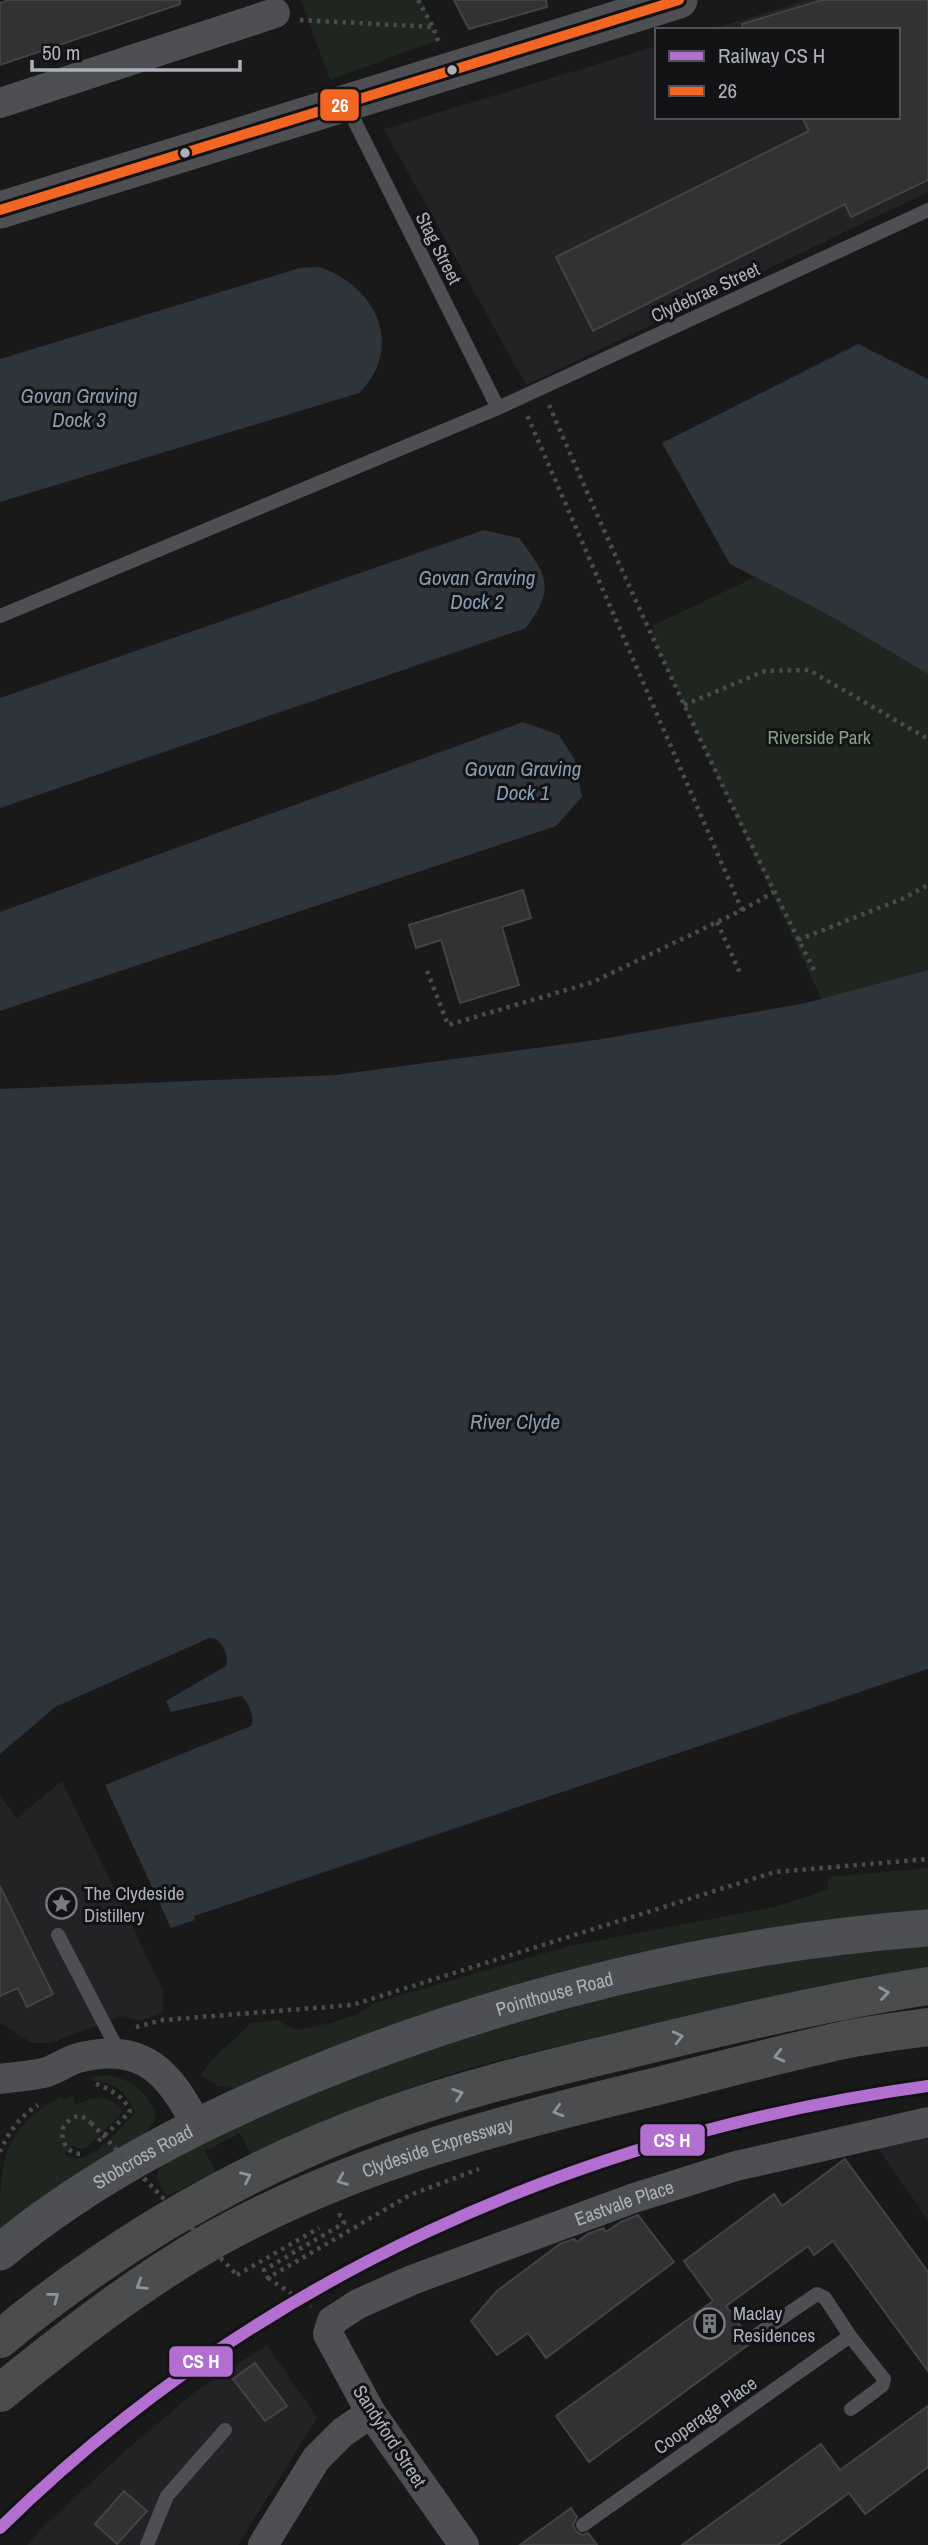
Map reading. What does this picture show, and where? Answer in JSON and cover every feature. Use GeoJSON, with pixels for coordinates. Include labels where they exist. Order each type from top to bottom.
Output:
{"type":"FeatureCollection","features":[{"type":"Feature","properties":{"kind":"main road"},"geometry":{"type":"LineString","coordinates":[[0,2339],[114,2253],[180,2213],[236,2181],[384,2118],[468,2090],[683,2036],[841,1999],[928,1986]]}},
{"type":"Feature","properties":{"kind":"main road","name":"Clydeside Expressway"},"geometry":{"type":"LineString","coordinates":[[0,2393],[73,2334],[159,2273],[216,2239],[340,2180],[432,2147],[572,2107],[845,2040],[928,2027]]}},
{"type":"Feature","properties":{"kind":"street"},"geometry":{"type":"LineString","coordinates":[[0,211],[679,0]]}},
{"type":"Feature","properties":{"kind":"street"},"geometry":{"type":"LineString","coordinates":[[0,103],[275,13]]}},
{"type":"Feature","properties":{"kind":"street","name":"Pointhouse Road"},"geometry":{"type":"LineString","coordinates":[[197,2126],[352,2059],[435,2029],[569,1989],[740,1952],[928,1928]]}},
{"type":"Feature","properties":{"kind":"street","name":"Stobcross Road"},"geometry":{"type":"LineString","coordinates":[[0,2079],[46,2073],[76,2058],[100,2054],[134,2057],[148,2063],[173,2082],[197,2126],[80,2193],[32,2225],[0,2252]]}},
{"type":"Feature","properties":{"kind":"street","name":"Eastvale Place"},"geometry":{"type":"LineString","coordinates":[[332,2321],[358,2304],[412,2280],[634,2198],[736,2166],[928,2122]]}},
{"type":"Feature","properties":{"kind":"street","name":"Sandyford Street"},"geometry":{"type":"LineString","coordinates":[[332,2321],[328,2334],[371,2413],[464,2545]]}},
{"type":"Feature","properties":{"kind":"street"},"geometry":{"type":"LineString","coordinates":[[263,2545],[316,2459],[342,2431],[371,2413]]}},
{"type":"Feature","properties":{"kind":"lane","name":"Stag Street"},"geometry":{"type":"LineString","coordinates":[[346,104],[498,408]]}},
{"type":"Feature","properties":{"kind":"lane","name":"Clydebrae Street"},"geometry":{"type":"LineString","coordinates":[[0,616],[498,408],[928,210]]}},
{"type":"Feature","properties":{"kind":"lane"},"geometry":{"type":"LineString","coordinates":[[58,1935],[120,2054]]}},
{"type":"Feature","properties":{"kind":"lane"},"geometry":{"type":"LineString","coordinates":[[758,2334],[817,2294],[825,2298],[850,2336],[884,2379],[883,2386],[850,2409]]}},
{"type":"Feature","properties":{"kind":"lane","name":"Cooperage Place"},"geometry":{"type":"LineString","coordinates":[[583,2525],[850,2336]]}},
{"type":"Feature","properties":{"kind":"lane"},"geometry":{"type":"LineString","coordinates":[[147,2545],[167,2496],[225,2430]]}},
{"type":"Feature","properties":{"kind":"path"},"geometry":{"type":"LineString","coordinates":[[418,0],[433,27],[449,70]]}},
{"type":"Feature","properties":{"kind":"path"},"geometry":{"type":"LineString","coordinates":[[275,13],[302,21],[433,27]]}},
{"type":"Feature","properties":{"kind":"path"},"geometry":{"type":"LineString","coordinates":[[542,388],[684,705],[815,972]]}},
{"type":"Feature","properties":{"kind":"path"},"geometry":{"type":"LineString","coordinates":[[519,398],[742,910]]}},
{"type":"Feature","properties":{"kind":"path"},"geometry":{"type":"LineString","coordinates":[[684,705],[765,671],[809,670],[928,739]]}},
{"type":"Feature","properties":{"kind":"path"},"geometry":{"type":"LineString","coordinates":[[799,940],[904,898],[928,885]]}},
{"type":"Feature","properties":{"kind":"path"},"geometry":{"type":"LineString","coordinates":[[427,971],[448,1025],[593,982],[774,892]]}},
{"type":"Feature","properties":{"kind":"path"},"geometry":{"type":"LineString","coordinates":[[717,922],[741,975]]}},
{"type":"Feature","properties":{"kind":"path"},"geometry":{"type":"LineString","coordinates":[[120,2054],[126,2029],[163,2020],[352,2005],[775,1872],[928,1859]]}},
{"type":"Feature","properties":{"kind":"path"},"geometry":{"type":"LineString","coordinates":[[76,2058],[85,2081],[117,2095],[128,2105],[130,2112],[110,2129],[87,2152],[79,2154],[69,2150],[63,2139],[63,2128],[72,2118],[82,2116],[91,2123],[237,2275],[340,2216],[344,2223],[264,2270],[268,2278],[332,2321]]}},
{"type":"Feature","properties":{"kind":"path"},"geometry":{"type":"LineString","coordinates":[[0,2152],[6,2138],[19,2121],[32,2108],[48,2099]]}},
{"type":"Feature","properties":{"kind":"path"},"geometry":{"type":"LineString","coordinates":[[268,2278],[410,2195],[472,2174],[482,2168]]}},
{"type":"Feature","properties":{"kind":"shaded area"},"geometry":{"type":"Polygon","coordinates":[[[807,0],[928,0],[928,192],[526,385],[384,129],[655,47],[655,119],[900,119],[900,28],[716,28],[807,0]]]}},
{"type":"Feature","properties":{"kind":"shaded area","name":"The Clydeside Distillery"},"geometry":{"type":"Polygon","coordinates":[[[62,1781],[163,1990],[163,2012],[140,2021],[122,2016],[51,2043],[32,2043],[0,2023],[0,1796],[17,1818],[62,1781]]]}},
{"type":"Feature","properties":{"kind":"shaded area"},"geometry":{"type":"Polygon","coordinates":[[[928,2134],[928,2220],[874,2143],[928,2134]]]}},
{"type":"Feature","properties":{"kind":"shaded area"},"geometry":{"type":"Polygon","coordinates":[[[267,2345],[317,2418],[238,2545],[27,2545],[125,2451],[195,2392],[267,2345]]]}},
{"type":"Feature","properties":{"kind":"green space"},"geometry":{"type":"Polygon","coordinates":[[[301,0],[422,0],[438,40],[330,80],[301,0]]]}},
{"type":"Feature","properties":{"kind":"green space","name":"Riverside Park"},"geometry":{"type":"Polygon","coordinates":[[[755,577],[825,613],[928,674],[928,970],[822,1000],[653,639],[654,625],[755,577]]]}},
{"type":"Feature","properties":{"kind":"green space"},"geometry":{"type":"Polygon","coordinates":[[[928,1868],[928,1913],[238,2089],[218,2086],[201,2075],[250,2023],[277,2020],[295,2030],[331,2023],[358,2014],[375,2003],[569,1946],[774,1907],[828,1890],[828,1877],[928,1868]]]}},
{"type":"Feature","properties":{"kind":"green space"},"geometry":{"type":"Polygon","coordinates":[[[928,1945],[928,1967],[777,1995],[488,2063],[369,2103],[251,2155],[240,2133],[205,2151],[216,2172],[167,2196],[157,2178],[159,2167],[298,2099],[417,2053],[488,2030],[632,1992],[706,1977],[854,1953],[928,1945]]]}},
{"type":"Feature","properties":{"kind":"green space"},"geometry":{"type":"Polygon","coordinates":[[[114,2076],[135,2086],[156,2112],[154,2122],[146,2132],[60,2184],[0,2228],[1,2186],[8,2151],[25,2123],[40,2110],[60,2097],[62,2100],[73,2096],[75,2105],[101,2098],[113,2102],[123,2112],[87,2147],[81,2149],[73,2146],[64,2153],[72,2158],[91,2154],[135,2113],[119,2089],[107,2083],[91,2081],[91,2077],[114,2076]]]}},
{"type":"Feature","properties":{"kind":"water","name":"Govan Graving Dock 3"},"geometry":{"type":"Polygon","coordinates":[[[319,267],[339,276],[355,288],[369,302],[378,319],[382,337],[380,356],[373,375],[359,393],[0,502],[0,359],[300,268],[319,267]]]}},
{"type":"Feature","properties":{"kind":"water"},"geometry":{"type":"Polygon","coordinates":[[[858,344],[928,379],[928,674],[825,613],[730,564],[662,443],[858,344]]]}},
{"type":"Feature","properties":{"kind":"water","name":"Govan Graving Dock 2"},"geometry":{"type":"Polygon","coordinates":[[[484,530],[519,538],[541,572],[544,582],[542,602],[526,628],[0,808],[0,698],[484,530]]]}},
{"type":"Feature","properties":{"kind":"water","name":"Govan Graving Dock 1"},"geometry":{"type":"Polygon","coordinates":[[[523,722],[559,735],[575,760],[582,797],[556,826],[0,1011],[0,912],[523,722]]]}},
{"type":"Feature","properties":{"kind":"water","name":"River Clyde"},"geometry":{"type":"Polygon","coordinates":[[[928,970],[928,1669],[194,1916],[195,1920],[171,1928],[105,1785],[251,1726],[250,1710],[241,1696],[171,1712],[166,1701],[226,1666],[225,1652],[218,1640],[209,1638],[55,1707],[0,1754],[0,1089],[336,1075],[596,1040],[806,1003],[928,970]]]}},
{"type":"Feature","properties":{"kind":"building"},"geometry":{"type":"Polygon","coordinates":[[[9,0],[180,0],[180,4],[0,65],[0,3],[9,0]]]}},
{"type":"Feature","properties":{"kind":"building"},"geometry":{"type":"Polygon","coordinates":[[[454,0],[546,0],[547,7],[469,29],[454,0]]]}},
{"type":"Feature","properties":{"kind":"building"},"geometry":{"type":"Polygon","coordinates":[[[822,0],[928,0],[928,180],[851,217],[845,204],[593,331],[556,257],[809,131],[803,119],[900,119],[900,28],[743,28],[742,24],[822,0]]]}},
{"type":"Feature","properties":{"kind":"building"},"geometry":{"type":"Polygon","coordinates":[[[523,890],[531,918],[502,927],[519,985],[460,1003],[441,940],[416,948],[409,925],[523,890]]]}},
{"type":"Feature","properties":{"kind":"building"},"geometry":{"type":"Polygon","coordinates":[[[0,1886],[53,1994],[27,2007],[18,1988],[0,1996],[0,1886]]]}},
{"type":"Feature","properties":{"kind":"building","name":"Maclay Residences"},"geometry":{"type":"Polygon","coordinates":[[[845,2159],[928,2272],[928,2371],[833,2241],[814,2255],[808,2246],[726,2306],[752,2342],[589,2462],[556,2416],[713,2301],[684,2261],[774,2194],[782,2206],[845,2159]]]}},
{"type":"Feature","properties":{"kind":"building"},"geometry":{"type":"Polygon","coordinates":[[[638,2215],[674,2262],[546,2358],[528,2333],[497,2355],[471,2321],[497,2291],[560,2244],[574,2239],[577,2242],[603,2228],[606,2232],[638,2215]]]}},
{"type":"Feature","properties":{"kind":"building"},"geometry":{"type":"Polygon","coordinates":[[[255,2363],[287,2406],[265,2421],[233,2379],[255,2363]]]}},
{"type":"Feature","properties":{"kind":"building"},"geometry":{"type":"Polygon","coordinates":[[[928,2406],[928,2467],[865,2514],[849,2493],[778,2545],[682,2545],[821,2444],[840,2470],[928,2406]]]}},
{"type":"Feature","properties":{"kind":"building"},"geometry":{"type":"Polygon","coordinates":[[[124,2491],[147,2511],[117,2544],[95,2524],[124,2491]]]}},
{"type":"Feature","properties":{"kind":"building"},"geometry":{"type":"Polygon","coordinates":[[[571,2508],[577,2517],[573,2525],[576,2531],[583,2535],[588,2533],[597,2545],[520,2545],[571,2508]]]}},
{"type":"Feature","properties":{"kind":"transit line","name":"26"},"geometry":{"type":"LineString","coordinates":[[0,210],[679,0]]}},
{"type":"Feature","properties":{"kind":"transit line"},"geometry":{"type":"LineString","coordinates":[[0,2528],[98,2439],[203,2361],[313,2291],[428,2232],[547,2181],[671,2140],[798,2109],[928,2086]]}},
{"type":"Feature","properties":{"kind":"place","name":"The Clydeside Distillery"},"geometry":{"type":"Point","coordinates":[61,1904]}},
{"type":"Feature","properties":{"kind":"place","name":"Maclay Residences"},"geometry":{"type":"Point","coordinates":[710,2324]}}]}
